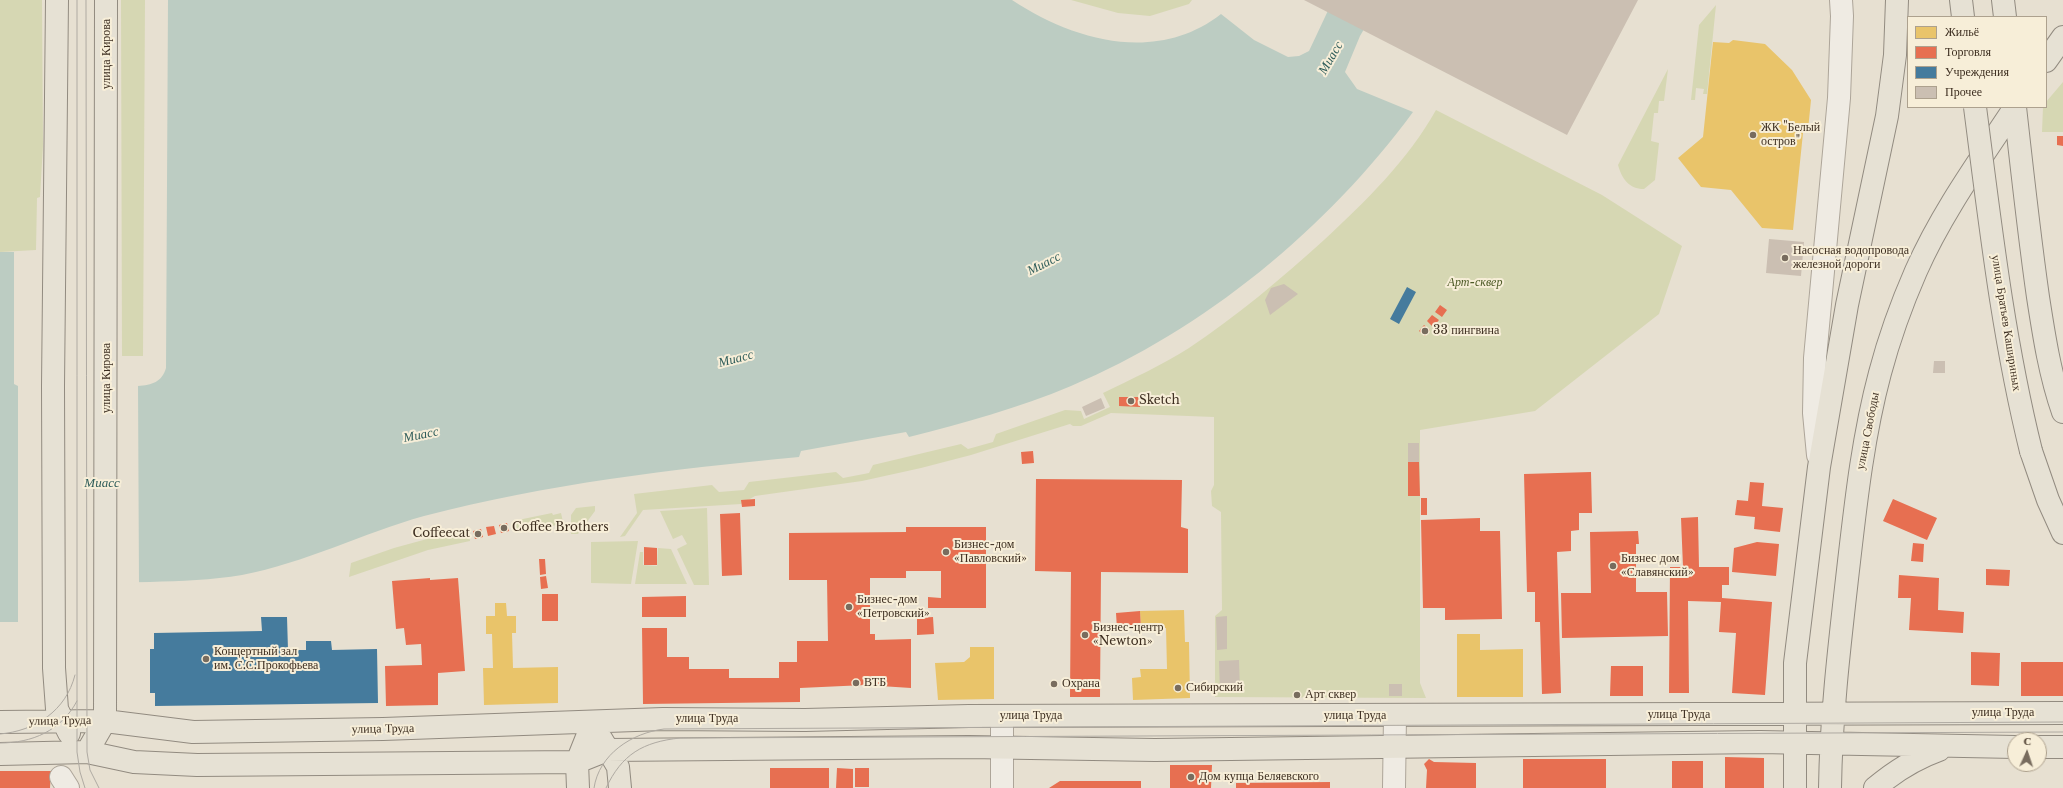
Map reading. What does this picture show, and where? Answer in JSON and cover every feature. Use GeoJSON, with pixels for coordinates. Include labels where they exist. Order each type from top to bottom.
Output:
{"type":"FeatureCollection","features":[{"type":"Feature","properties":{"kind":"main road"},"geometry":{"type":"LineString","coordinates":[[57,0],[53,386],[54,622],[57,709],[82,752]]}},
{"type":"Feature","properties":{"kind":"main road","name":"улица Кирова"},"geometry":{"type":"LineString","coordinates":[[82,752],[105,721],[107,386],[106,0]]}},
{"type":"Feature","properties":{"kind":"main road"},"geometry":{"type":"LineString","coordinates":[[1795,788],[1795,663],[1819,467],[1855,270],[1887,116],[1895,55],[1896,0]]}},
{"type":"Feature","properties":{"kind":"main road"},"geometry":{"type":"LineString","coordinates":[[1961,0],[1963,16]]}},
{"type":"Feature","properties":{"kind":"main road"},"geometry":{"type":"LineString","coordinates":[[2002,0],[2004,16]]}},
{"type":"Feature","properties":{"kind":"main road"},"geometry":{"type":"LineString","coordinates":[[2047,60],[2063,37]]}},
{"type":"Feature","properties":{"kind":"main road","name":"улица Братьев Кашириных"},"geometry":{"type":"LineString","coordinates":[[1975,108],[2004,322],[2017,394],[2031,451],[2048,500],[2063,533]]}},
{"type":"Feature","properties":{"kind":"main road","name":"улица Свободы"},"geometry":{"type":"LineString","coordinates":[[1830,788],[1830,744],[1858,484],[1880,373],[1916,271],[1932,238],[1961,189],[2014,108]]}},
{"type":"Feature","properties":{"kind":"main road"},"geometry":{"type":"LineString","coordinates":[[2015,108],[2044,338],[2054,387],[2063,412]]}},
{"type":"Feature","properties":{"kind":"main road","name":"улица Труда"},"geometry":{"type":"LineString","coordinates":[[0,722],[105,721],[193,732],[383,729],[664,719],[806,720],[1002,716],[2063,713]]}},
{"type":"Feature","properties":{"kind":"main road"},"geometry":{"type":"LineString","coordinates":[[593,722],[607,750],[618,767],[620,788]]}},
{"type":"Feature","properties":{"kind":"main road"},"geometry":{"type":"LineString","coordinates":[[578,788],[577,762],[593,722]]}},
{"type":"Feature","properties":{"kind":"main road"},"geometry":{"type":"LineString","coordinates":[[0,754],[82,752],[134,762],[197,765],[577,762],[607,750],[1001,747],[1155,750],[1760,742],[2007,747]]}},
{"type":"Feature","properties":{"kind":"main road"},"geometry":{"type":"LineString","coordinates":[[1875,788],[1902,767],[1922,756],[1949,747]]}},
{"type":"Feature","properties":{"kind":"main road"},"geometry":{"type":"LineString","coordinates":[[2047,747],[2063,747]]}},
{"type":"Feature","properties":{"kind":"street"},"geometry":{"type":"LineString","coordinates":[[1819,467],[1814,413],[1815,358],[1839,98],[1842,43],[1841,0]]}},
{"type":"Feature","properties":{"kind":"street"},"geometry":{"type":"LineString","coordinates":[[1002,716],[1002,788]]}},
{"type":"Feature","properties":{"kind":"street"},"geometry":{"type":"LineString","coordinates":[[1394,788],[1395,716]]}},
{"type":"Feature","properties":{"kind":"green space"},"geometry":{"type":"Polygon","coordinates":[[[0,0],[42,0],[43,145],[40,197],[37,198],[36,250],[0,252],[0,0]]]}},
{"type":"Feature","properties":{"kind":"green space"},"geometry":{"type":"Polygon","coordinates":[[[121,0],[145,0],[143,356],[122,356],[121,0]]]}},
{"type":"Feature","properties":{"kind":"green space"},"geometry":{"type":"Polygon","coordinates":[[[1071,0],[1192,0],[1189,4],[1150,16],[1118,13],[1071,0]]]}},
{"type":"Feature","properties":{"kind":"green space"},"geometry":{"type":"Polygon","coordinates":[[[1716,5],[1707,94],[1703,94],[1704,89],[1696,88],[1695,100],[1691,100],[1699,25],[1716,5]]]}},
{"type":"Feature","properties":{"kind":"green space"},"geometry":{"type":"Polygon","coordinates":[[[1668,69],[1664,101],[1659,101],[1658,113],[1654,113],[1651,141],[1659,143],[1655,180],[1644,189],[1639,189],[1630,185],[1624,179],[1618,165],[1668,69]]]}},
{"type":"Feature","properties":{"kind":"green space"},"geometry":{"type":"Polygon","coordinates":[[[2063,82],[2063,132],[2042,132],[2043,108],[2047,108],[2047,101],[2063,82]]]}},
{"type":"Feature","properties":{"kind":"green space","name":"Арт-сквер"},"geometry":{"type":"Polygon","coordinates":[[[1436,110],[1602,195],[1682,246],[1659,314],[1535,411],[1420,430],[1420,683],[1426,698],[1215,697],[1215,616],[1222,610],[1221,512],[1212,506],[1211,491],[1214,485],[1214,417],[1111,413],[1081,426],[1073,426],[1070,424],[1073,423],[971,455],[862,481],[755,496],[741,504],[643,510],[625,536],[620,537],[637,513],[634,494],[712,485],[719,492],[744,490],[749,482],[836,472],[843,478],[869,473],[873,465],[961,444],[968,449],[993,442],[996,434],[1065,410],[1081,411],[1084,419],[1110,407],[1103,393],[1147,372],[1207,336],[1258,297],[1324,240],[1371,195],[1399,163],[1413,146],[1436,110]]]}},
{"type":"Feature","properties":{"kind":"green space"},"geometry":{"type":"Polygon","coordinates":[[[595,506],[595,511],[578,534],[571,534],[571,515],[576,508],[595,506]]]}},
{"type":"Feature","properties":{"kind":"green space"},"geometry":{"type":"Polygon","coordinates":[[[707,508],[709,585],[694,585],[677,549],[687,544],[682,535],[673,539],[660,511],[707,508]]]}},
{"type":"Feature","properties":{"kind":"green space"},"geometry":{"type":"Polygon","coordinates":[[[552,513],[553,515],[561,513],[563,522],[553,526],[552,523],[513,531],[512,526],[518,520],[552,513]]]}},
{"type":"Feature","properties":{"kind":"green space"},"geometry":{"type":"Polygon","coordinates":[[[449,533],[469,534],[470,541],[428,550],[349,577],[351,563],[394,548],[449,533]]]}},
{"type":"Feature","properties":{"kind":"green space"},"geometry":{"type":"Polygon","coordinates":[[[638,541],[631,584],[591,583],[591,542],[638,541]]]}},
{"type":"Feature","properties":{"kind":"green space"},"geometry":{"type":"Polygon","coordinates":[[[658,548],[671,549],[687,584],[635,584],[640,552],[643,552],[643,565],[657,566],[658,548]]]}},
{"type":"Feature","properties":{"kind":"water","name":"Миасс"},"geometry":{"type":"Polygon","coordinates":[[[168,0],[1012,0],[1062,27],[1088,36],[1116,41],[1143,42],[1170,39],[1196,29],[1221,14],[1254,40],[1288,57],[1299,56],[1309,51],[1333,0],[1381,0],[1360,36],[1345,72],[1357,89],[1413,112],[1379,155],[1342,196],[1302,235],[1260,272],[1215,306],[1168,336],[1120,363],[1051,394],[971,421],[909,437],[906,432],[801,451],[799,457],[610,479],[563,486],[470,505],[401,523],[311,556],[265,570],[242,575],[162,582],[19,583],[18,622],[0,622],[0,252],[14,252],[14,384],[18,386],[138,386],[152,384],[162,377],[166,368],[168,0]]]}},
{"type":"Feature","properties":{"kind":"pier"},"geometry":{"type":"Polygon","coordinates":[[[18,386],[138,386],[139,584],[20,585],[20,622],[18,622],[18,386]]]}},
{"type":"Feature","properties":{"kind":"building: Жильё","name":"ЖК \"Белый остров\""},"geometry":{"type":"Polygon","coordinates":[[[1733,40],[1765,44],[1792,70],[1811,100],[1808,130],[1803,133],[1793,230],[1762,228],[1731,190],[1701,187],[1678,158],[1703,137],[1713,42],[1729,43],[1733,40]]]}},
{"type":"Feature","properties":{"kind":"building: Жильё"},"geometry":{"type":"Polygon","coordinates":[[[495,603],[506,603],[507,616],[516,616],[516,633],[512,633],[513,668],[558,667],[558,703],[484,705],[483,668],[493,668],[492,634],[486,634],[486,616],[495,616],[495,603]]]}},
{"type":"Feature","properties":{"kind":"building: Жильё"},"geometry":{"type":"Polygon","coordinates":[[[1184,610],[1185,642],[1189,642],[1190,698],[1133,700],[1132,678],[1141,677],[1140,669],[1167,669],[1166,628],[1141,629],[1140,611],[1184,610]]]}},
{"type":"Feature","properties":{"kind":"building: Жильё"},"geometry":{"type":"Polygon","coordinates":[[[1457,634],[1480,634],[1480,650],[1523,649],[1523,697],[1457,697],[1457,634]]]}},
{"type":"Feature","properties":{"kind":"building: Жильё"},"geometry":{"type":"Polygon","coordinates":[[[970,647],[994,647],[994,699],[938,700],[935,663],[964,662],[970,657],[970,647]]]}},
{"type":"Feature","properties":{"kind":"building: Торговля"},"geometry":{"type":"Polygon","coordinates":[[[2057,136],[2063,136],[2063,146],[2057,145],[2057,136]]]}},
{"type":"Feature","properties":{"kind":"building: Торговля"},"geometry":{"type":"Polygon","coordinates":[[[1440,305],[1447,310],[1442,317],[1435,312],[1440,305]]]}},
{"type":"Feature","properties":{"kind":"building: Торговля"},"geometry":{"type":"Polygon","coordinates":[[[1432,315],[1439,320],[1433,327],[1427,321],[1432,315]]]}},
{"type":"Feature","properties":{"kind":"building: Торговля"},"geometry":{"type":"Polygon","coordinates":[[[1424,325],[1430,330],[1425,336],[1419,331],[1424,325]]]}},
{"type":"Feature","properties":{"kind":"building: Торговля"},"geometry":{"type":"Polygon","coordinates":[[[1119,397],[1141,397],[1140,407],[1119,406],[1119,397]]]}},
{"type":"Feature","properties":{"kind":"building: Торговля"},"geometry":{"type":"Polygon","coordinates":[[[1033,451],[1034,463],[1022,464],[1021,452],[1033,451]]]}},
{"type":"Feature","properties":{"kind":"building: Торговля"},"geometry":{"type":"Polygon","coordinates":[[[1408,462],[1419,462],[1420,496],[1408,496],[1408,462]]]}},
{"type":"Feature","properties":{"kind":"building: Торговля"},"geometry":{"type":"Polygon","coordinates":[[[1591,472],[1592,513],[1579,513],[1579,530],[1571,531],[1571,551],[1557,552],[1561,693],[1542,694],[1540,622],[1535,622],[1535,592],[1527,592],[1524,474],[1591,472]]]}},
{"type":"Feature","properties":{"kind":"building: Торговля","name":"Бизнес-центр «Newton»"},"geometry":{"type":"Polygon","coordinates":[[[1036,479],[1182,480],[1181,527],[1188,529],[1188,573],[1101,572],[1100,697],[1070,697],[1071,572],[1035,571],[1036,479]]]}},
{"type":"Feature","properties":{"kind":"building: Торговля"},"geometry":{"type":"Polygon","coordinates":[[[1750,482],[1764,483],[1762,506],[1783,508],[1780,532],[1754,529],[1755,517],[1735,515],[1737,500],[1748,501],[1750,482]]]}},
{"type":"Feature","properties":{"kind":"building: Торговля"},"geometry":{"type":"Polygon","coordinates":[[[1421,498],[1427,498],[1427,515],[1421,515],[1421,498]]]}},
{"type":"Feature","properties":{"kind":"building: Торговля"},"geometry":{"type":"Polygon","coordinates":[[[755,499],[755,506],[742,507],[741,500],[755,499]]]}},
{"type":"Feature","properties":{"kind":"building: Торговля"},"geometry":{"type":"Polygon","coordinates":[[[1893,499],[1937,518],[1927,540],[1883,521],[1893,499]]]}},
{"type":"Feature","properties":{"kind":"building: Торговля"},"geometry":{"type":"Polygon","coordinates":[[[740,513],[742,575],[722,576],[720,514],[740,513]]]}},
{"type":"Feature","properties":{"kind":"building: Торговля"},"geometry":{"type":"Polygon","coordinates":[[[1698,517],[1699,567],[1729,567],[1729,585],[1722,585],[1722,598],[1772,602],[1765,695],[1732,693],[1736,633],[1719,632],[1721,602],[1688,601],[1689,693],[1669,693],[1670,567],[1683,567],[1681,518],[1698,517]]]}},
{"type":"Feature","properties":{"kind":"building: Торговля"},"geometry":{"type":"Polygon","coordinates":[[[1480,518],[1480,531],[1500,531],[1502,619],[1445,620],[1445,608],[1423,608],[1421,520],[1480,518]]]}},
{"type":"Feature","properties":{"kind":"building: Торговля"},"geometry":{"type":"Polygon","coordinates":[[[507,523],[509,531],[501,533],[499,525],[507,523]]]}},
{"type":"Feature","properties":{"kind":"building: Торговля"},"geometry":{"type":"Polygon","coordinates":[[[494,526],[496,534],[488,536],[486,527],[494,526]]]}},
{"type":"Feature","properties":{"kind":"building: Торговля"},"geometry":{"type":"Polygon","coordinates":[[[906,527],[986,527],[986,608],[928,608],[928,597],[941,598],[941,571],[906,571],[906,578],[870,578],[870,634],[875,634],[875,640],[911,639],[911,688],[865,685],[800,688],[800,702],[643,704],[642,628],[667,628],[667,657],[689,657],[689,669],[729,669],[729,678],[779,678],[779,662],[797,662],[797,641],[828,641],[827,580],[789,580],[789,533],[906,532],[906,527]]]}},
{"type":"Feature","properties":{"kind":"building: Торговля"},"geometry":{"type":"Polygon","coordinates":[[[481,529],[483,537],[475,539],[473,531],[481,529]]]}},
{"type":"Feature","properties":{"kind":"building: Торговля","name":"Бизнес дом «Славянский»"},"geometry":{"type":"Polygon","coordinates":[[[1638,531],[1639,544],[1636,544],[1636,592],[1667,592],[1668,636],[1562,638],[1561,593],[1591,593],[1590,532],[1638,531]]]}},
{"type":"Feature","properties":{"kind":"building: Торговля"},"geometry":{"type":"Polygon","coordinates":[[[1757,542],[1779,544],[1776,576],[1732,572],[1734,548],[1757,542]]]}},
{"type":"Feature","properties":{"kind":"building: Торговля"},"geometry":{"type":"Polygon","coordinates":[[[1913,543],[1924,544],[1923,562],[1911,561],[1913,543]]]}},
{"type":"Feature","properties":{"kind":"building: Торговля"},"geometry":{"type":"Polygon","coordinates":[[[644,547],[657,548],[657,565],[644,565],[644,547]]]}},
{"type":"Feature","properties":{"kind":"building: Торговля"},"geometry":{"type":"Polygon","coordinates":[[[539,559],[545,559],[546,574],[540,575],[539,559]]]}},
{"type":"Feature","properties":{"kind":"building: Торговля"},"geometry":{"type":"Polygon","coordinates":[[[1986,569],[2010,570],[2009,586],[1986,585],[1986,569]]]}},
{"type":"Feature","properties":{"kind":"building: Торговля"},"geometry":{"type":"Polygon","coordinates":[[[1899,575],[1939,578],[1938,610],[1964,612],[1963,633],[1909,630],[1911,598],[1898,598],[1899,575]]]}},
{"type":"Feature","properties":{"kind":"building: Торговля"},"geometry":{"type":"Polygon","coordinates":[[[546,576],[548,588],[541,589],[540,577],[546,576]]]}},
{"type":"Feature","properties":{"kind":"building: Торговля"},"geometry":{"type":"Polygon","coordinates":[[[430,578],[430,580],[458,578],[465,671],[438,673],[438,705],[386,706],[385,666],[422,665],[421,644],[406,645],[404,628],[396,629],[392,581],[430,578]]]}},
{"type":"Feature","properties":{"kind":"building: Торговля"},"geometry":{"type":"Polygon","coordinates":[[[542,594],[558,594],[558,621],[542,621],[542,594]]]}},
{"type":"Feature","properties":{"kind":"building: Торговля"},"geometry":{"type":"Polygon","coordinates":[[[686,596],[686,617],[642,617],[642,597],[686,596]]]}},
{"type":"Feature","properties":{"kind":"building: Торговля"},"geometry":{"type":"Polygon","coordinates":[[[1140,611],[1141,628],[1117,629],[1116,613],[1140,611]]]}},
{"type":"Feature","properties":{"kind":"building: Торговля"},"geometry":{"type":"Polygon","coordinates":[[[933,617],[934,634],[917,635],[917,618],[933,617]]]}},
{"type":"Feature","properties":{"kind":"building: Торговля"},"geometry":{"type":"Polygon","coordinates":[[[1971,652],[2000,653],[1999,686],[1971,685],[1971,652]]]}},
{"type":"Feature","properties":{"kind":"building: Торговля"},"geometry":{"type":"Polygon","coordinates":[[[2021,662],[2063,662],[2063,696],[2021,696],[2021,662]]]}},
{"type":"Feature","properties":{"kind":"building: Торговля"},"geometry":{"type":"Polygon","coordinates":[[[1611,666],[1643,666],[1643,696],[1610,696],[1611,666]]]}},
{"type":"Feature","properties":{"kind":"building: Торговля"},"geometry":{"type":"Polygon","coordinates":[[[1725,757],[1764,758],[1764,788],[1725,788],[1725,757]]]}},
{"type":"Feature","properties":{"kind":"building: Торговля"},"geometry":{"type":"Polygon","coordinates":[[[1429,759],[1434,762],[1476,763],[1476,788],[1426,788],[1427,770],[1424,764],[1429,759]]]}},
{"type":"Feature","properties":{"kind":"building: Торговля"},"geometry":{"type":"Polygon","coordinates":[[[1523,759],[1606,759],[1606,788],[1523,788],[1523,759]]]}},
{"type":"Feature","properties":{"kind":"building: Торговля"},"geometry":{"type":"Polygon","coordinates":[[[1672,761],[1703,761],[1703,788],[1672,788],[1672,761]]]}},
{"type":"Feature","properties":{"kind":"building: Торговля","name":"Дом купца Беляевского"},"geometry":{"type":"Polygon","coordinates":[[[1170,765],[1212,765],[1211,788],[1170,788],[1170,765]]]}},
{"type":"Feature","properties":{"kind":"building: Торговля"},"geometry":{"type":"Polygon","coordinates":[[[770,768],[829,768],[829,788],[770,788],[770,768]]]}},
{"type":"Feature","properties":{"kind":"building: Торговля"},"geometry":{"type":"Polygon","coordinates":[[[837,768],[853,769],[853,788],[836,788],[837,768]]]}},
{"type":"Feature","properties":{"kind":"building: Торговля"},"geometry":{"type":"Polygon","coordinates":[[[855,768],[869,768],[869,787],[855,787],[855,768]]]}},
{"type":"Feature","properties":{"kind":"building: Торговля"},"geometry":{"type":"Polygon","coordinates":[[[0,771],[51,771],[50,788],[0,788],[0,771]]]}},
{"type":"Feature","properties":{"kind":"building: Торговля"},"geometry":{"type":"Polygon","coordinates":[[[1060,781],[1141,781],[1141,788],[1049,788],[1060,781]]]}},
{"type":"Feature","properties":{"kind":"building: Торговля"},"geometry":{"type":"Polygon","coordinates":[[[1330,782],[1330,788],[1236,788],[1236,783],[1330,782]]]}},
{"type":"Feature","properties":{"kind":"building: Учреждения"},"geometry":{"type":"Polygon","coordinates":[[[1407,287],[1416,292],[1399,324],[1390,319],[1407,287]]]}},
{"type":"Feature","properties":{"kind":"building: Учреждения"},"geometry":{"type":"Polygon","coordinates":[[[261,617],[287,617],[288,650],[306,650],[306,641],[331,641],[332,650],[377,649],[378,703],[155,706],[155,693],[150,693],[150,649],[154,649],[154,633],[262,631],[261,617]]]}},
{"type":"Feature","properties":{"kind":"building: Прочее"},"geometry":{"type":"Polygon","coordinates":[[[1304,0],[1638,0],[1567,135],[1304,0]]]}},
{"type":"Feature","properties":{"kind":"building: Прочее","name":"Насосная водопровода железной дороги"},"geometry":{"type":"Polygon","coordinates":[[[1769,239],[1804,242],[1801,276],[1766,273],[1769,239]]]}},
{"type":"Feature","properties":{"kind":"building: Прочее"},"geometry":{"type":"Polygon","coordinates":[[[1284,284],[1298,294],[1270,315],[1265,300],[1271,288],[1284,284]]]}},
{"type":"Feature","properties":{"kind":"building: Прочее"},"geometry":{"type":"Polygon","coordinates":[[[1934,361],[1945,361],[1945,373],[1933,373],[1934,361]]]}},
{"type":"Feature","properties":{"kind":"building: Прочее"},"geometry":{"type":"Polygon","coordinates":[[[1101,398],[1105,408],[1086,416],[1082,407],[1101,398]]]}},
{"type":"Feature","properties":{"kind":"building: Прочее"},"geometry":{"type":"Polygon","coordinates":[[[1408,443],[1419,443],[1419,462],[1408,462],[1408,443]]]}},
{"type":"Feature","properties":{"kind":"building: Прочее"},"geometry":{"type":"Polygon","coordinates":[[[1227,616],[1227,649],[1217,650],[1216,617],[1227,616]]]}},
{"type":"Feature","properties":{"kind":"building: Прочее"},"geometry":{"type":"Polygon","coordinates":[[[1239,660],[1240,691],[1220,692],[1219,661],[1239,660]]]}},
{"type":"Feature","properties":{"kind":"building: Прочее"},"geometry":{"type":"Polygon","coordinates":[[[1389,684],[1402,684],[1402,696],[1389,696],[1389,684]]]}},
{"type":"Feature","properties":{"kind":"tram line"},"geometry":{"type":"LineString","coordinates":[[77,0],[77,752],[80,772],[85,788]]}},
{"type":"Feature","properties":{"kind":"tram line"},"geometry":{"type":"LineString","coordinates":[[86,0],[87,752],[90,770],[99,788]]}},
{"type":"Feature","properties":{"kind":"tram line"},"geometry":{"type":"LineString","coordinates":[[0,734],[25,729],[37,724],[47,717],[57,709],[64,699],[71,688],[75,675]]}},
{"type":"Feature","properties":{"kind":"tram line"},"geometry":{"type":"LineString","coordinates":[[0,743],[23,741],[44,733],[63,720],[77,701]]}},
{"type":"Feature","properties":{"kind":"tram line"},"geometry":{"type":"LineString","coordinates":[[594,788],[597,776],[603,765],[610,755],[619,747],[640,735],[664,729],[2063,722]]}},
{"type":"Feature","properties":{"kind":"tram line"},"geometry":{"type":"LineString","coordinates":[[606,788],[619,766],[635,752],[655,743],[680,738],[2063,732]]}},
{"type":"Feature","properties":{"kind":"place","name":"ЖК \"Белый остров\""},"geometry":{"type":"Point","coordinates":[1753,135]}},
{"type":"Feature","properties":{"kind":"place","name":"Насосная водопровода железной дороги"},"geometry":{"type":"Point","coordinates":[1785,258]}},
{"type":"Feature","properties":{"kind":"place","name":"33 пингвина"},"geometry":{"type":"Point","coordinates":[1425,331]}},
{"type":"Feature","properties":{"kind":"place","name":"Sketch"},"geometry":{"type":"Point","coordinates":[1131,401]}},
{"type":"Feature","properties":{"kind":"place","name":"Coffee Brothers"},"geometry":{"type":"Point","coordinates":[504,528]}},
{"type":"Feature","properties":{"kind":"place","name":"Coffeecat"},"geometry":{"type":"Point","coordinates":[478,534]}},
{"type":"Feature","properties":{"kind":"place","name":"Бизнес-дом «Павловский»"},"geometry":{"type":"Point","coordinates":[946,552]}},
{"type":"Feature","properties":{"kind":"place","name":"Бизнес дом «Славянский»"},"geometry":{"type":"Point","coordinates":[1613,566]}},
{"type":"Feature","properties":{"kind":"place","name":"Бизнес-дом «Петровский»"},"geometry":{"type":"Point","coordinates":[849,607]}},
{"type":"Feature","properties":{"kind":"place","name":"Бизнес-центр «Newton»"},"geometry":{"type":"Point","coordinates":[1085,635]}},
{"type":"Feature","properties":{"kind":"place","name":"Концертный зал им. С.С.Прокофьева"},"geometry":{"type":"Point","coordinates":[206,659]}},
{"type":"Feature","properties":{"kind":"place","name":"ВТБ"},"geometry":{"type":"Point","coordinates":[856,683]}},
{"type":"Feature","properties":{"kind":"place","name":"Охрана"},"geometry":{"type":"Point","coordinates":[1054,684]}},
{"type":"Feature","properties":{"kind":"place","name":"Сибирский"},"geometry":{"type":"Point","coordinates":[1178,688]}},
{"type":"Feature","properties":{"kind":"place","name":"Арт сквер"},"geometry":{"type":"Point","coordinates":[1297,695]}},
{"type":"Feature","properties":{"kind":"place","name":"Дом купца Беляевского"},"geometry":{"type":"Point","coordinates":[1191,777]}}]}
